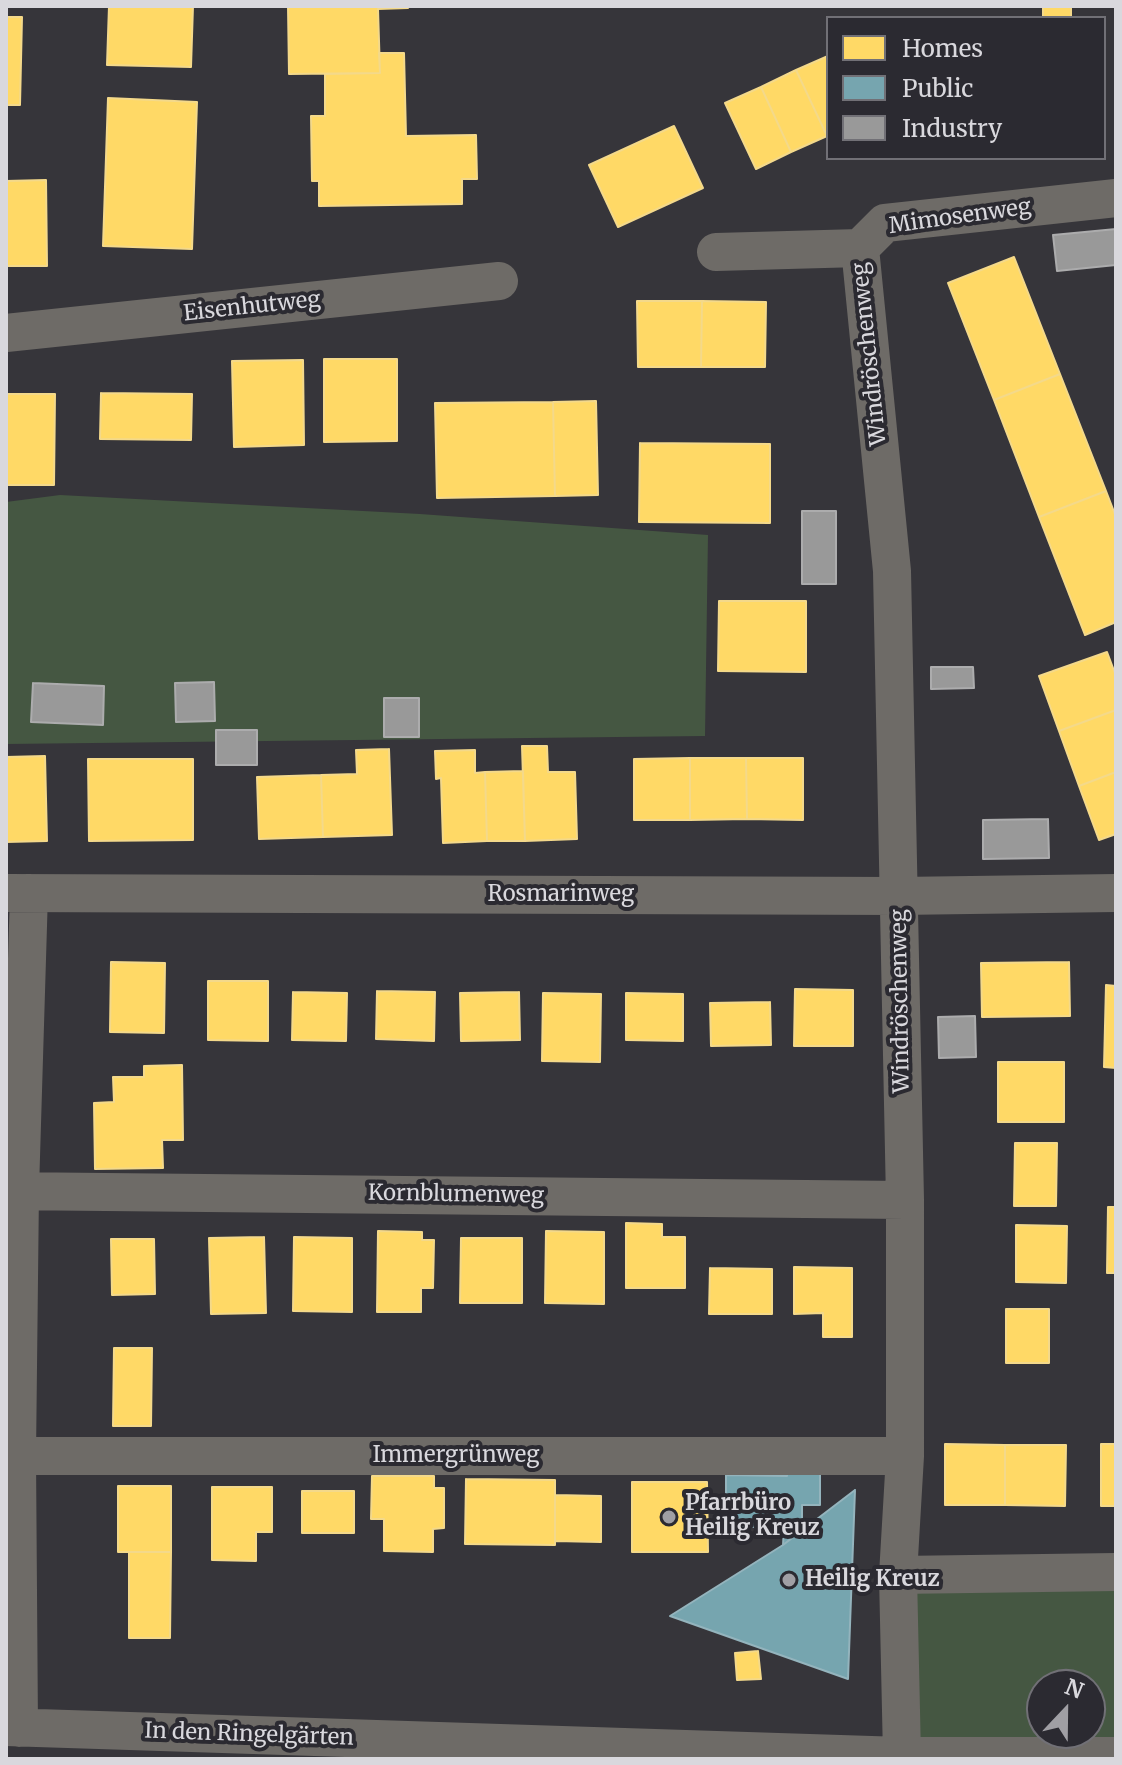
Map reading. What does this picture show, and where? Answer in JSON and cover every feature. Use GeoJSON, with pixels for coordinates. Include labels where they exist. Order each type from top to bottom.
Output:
{"type":"FeatureCollection","features":[{"type":"Feature","properties":{"kind":"street","name":"Mimosenweg"},"geometry":{"type":"LineString","coordinates":[[716,252],[860,248],[885,223],[1116,198]]}},
{"type":"Feature","properties":{"kind":"street","name":"Windröschenweg"},"geometry":{"type":"LineString","coordinates":[[860,248],[892,571],[905,1200],[905,1456],[898,1575],[902,1756]]}},
{"type":"Feature","properties":{"kind":"street","name":"Eisenhutweg"},"geometry":{"type":"LineString","coordinates":[[6,333],[499,281]]}},
{"type":"Feature","properties":{"kind":"street","name":"Rosmarinweg"},"geometry":{"type":"LineString","coordinates":[[18,893],[898,896],[1116,893]]}},
{"type":"Feature","properties":{"kind":"street"},"geometry":{"type":"LineString","coordinates":[[13,1727],[13,1190],[18,893]]}},
{"type":"Feature","properties":{"kind":"street","name":"Kornblumenweg"},"geometry":{"type":"LineString","coordinates":[[13,1190],[905,1200]]}},
{"type":"Feature","properties":{"kind":"street","name":"Immergrünweg"},"geometry":{"type":"LineString","coordinates":[[12,1456],[905,1456]]}},
{"type":"Feature","properties":{"kind":"street"},"geometry":{"type":"LineString","coordinates":[[898,1575],[1116,1572]]}},
{"type":"Feature","properties":{"kind":"street","name":"In den Ringelgärten"},"geometry":{"type":"LineString","coordinates":[[13,1727],[902,1756],[1116,1756]]}},
{"type":"Feature","properties":{"kind":"green space"},"geometry":{"type":"Polygon","coordinates":[[[60,495],[420,514],[708,535],[705,736],[6,744],[6,502],[60,495]]]}},
{"type":"Feature","properties":{"kind":"green space"},"geometry":{"type":"Polygon","coordinates":[[[1116,1572],[1116,1756],[902,1756],[898,1575],[1116,1572]]]}},
{"type":"Feature","properties":{"kind":"building: Homes"},"geometry":{"type":"Polygon","coordinates":[[[109,6],[193,6],[191,67],[107,65],[109,6]]]}},
{"type":"Feature","properties":{"kind":"building: Homes"},"geometry":{"type":"Polygon","coordinates":[[[288,6],[408,8],[378,9],[380,73],[289,74],[288,6]]]}},
{"type":"Feature","properties":{"kind":"building: Homes"},"geometry":{"type":"Polygon","coordinates":[[[1043,6],[1071,6],[1071,16],[1043,16],[1043,6]]]}},
{"type":"Feature","properties":{"kind":"building: Homes"},"geometry":{"type":"Polygon","coordinates":[[[6,17],[22,17],[20,105],[6,105],[6,17]]]}},
{"type":"Feature","properties":{"kind":"building: Homes"},"geometry":{"type":"Polygon","coordinates":[[[379,53],[404,53],[406,136],[476,135],[477,179],[462,179],[462,204],[319,206],[319,181],[312,181],[311,116],[325,116],[325,74],[380,73],[379,53]]]}},
{"type":"Feature","properties":{"kind":"building: Homes"},"geometry":{"type":"Polygon","coordinates":[[[826,57],[826,134],[796,70],[826,57]]]}},
{"type":"Feature","properties":{"kind":"building: Homes"},"geometry":{"type":"Polygon","coordinates":[[[796,70],[826,136],[791,152],[761,87],[796,70]]]}},
{"type":"Feature","properties":{"kind":"building: Homes"},"geometry":{"type":"Polygon","coordinates":[[[761,87],[791,152],[756,169],[725,103],[761,87]]]}},
{"type":"Feature","properties":{"kind":"building: Homes"},"geometry":{"type":"Polygon","coordinates":[[[108,98],[197,102],[192,249],[103,246],[108,98]]]}},
{"type":"Feature","properties":{"kind":"building: Homes"},"geometry":{"type":"Polygon","coordinates":[[[674,126],[703,188],[618,227],[589,165],[674,126]]]}},
{"type":"Feature","properties":{"kind":"building: Homes"},"geometry":{"type":"Polygon","coordinates":[[[46,180],[47,266],[6,266],[6,181],[46,180]]]}},
{"type":"Feature","properties":{"kind":"building: Homes"},"geometry":{"type":"Polygon","coordinates":[[[1014,257],[1060,374],[994,400],[948,283],[1014,257]]]}},
{"type":"Feature","properties":{"kind":"building: Homes"},"geometry":{"type":"Polygon","coordinates":[[[637,301],[702,301],[701,367],[638,367],[637,301]]]}},
{"type":"Feature","properties":{"kind":"building: Homes"},"geometry":{"type":"Polygon","coordinates":[[[702,301],[766,302],[765,367],[701,367],[702,301]]]}},
{"type":"Feature","properties":{"kind":"building: Homes"},"geometry":{"type":"Polygon","coordinates":[[[324,359],[397,359],[397,441],[324,442],[324,359]]]}},
{"type":"Feature","properties":{"kind":"building: Homes"},"geometry":{"type":"Polygon","coordinates":[[[303,360],[304,445],[234,447],[232,361],[303,360]]]}},
{"type":"Feature","properties":{"kind":"building: Homes"},"geometry":{"type":"Polygon","coordinates":[[[1060,374],[1106,491],[1039,517],[994,400],[1060,374]]]}},
{"type":"Feature","properties":{"kind":"building: Homes"},"geometry":{"type":"Polygon","coordinates":[[[101,393],[192,394],[191,440],[100,439],[101,393]]]}},
{"type":"Feature","properties":{"kind":"building: Homes"},"geometry":{"type":"Polygon","coordinates":[[[6,394],[55,394],[54,485],[6,485],[6,394]]]}},
{"type":"Feature","properties":{"kind":"building: Homes"},"geometry":{"type":"Polygon","coordinates":[[[596,401],[598,495],[555,496],[553,402],[596,401]]]}},
{"type":"Feature","properties":{"kind":"building: Homes"},"geometry":{"type":"Polygon","coordinates":[[[553,402],[555,496],[437,498],[435,403],[553,402]]]}},
{"type":"Feature","properties":{"kind":"building: Homes"},"geometry":{"type":"Polygon","coordinates":[[[640,443],[770,444],[770,523],[639,522],[640,443]]]}},
{"type":"Feature","properties":{"kind":"building: Homes"},"geometry":{"type":"Polygon","coordinates":[[[1106,491],[1116,517],[1116,622],[1085,635],[1039,517],[1106,491]]]}},
{"type":"Feature","properties":{"kind":"building: Homes"},"geometry":{"type":"Polygon","coordinates":[[[719,601],[806,601],[806,672],[718,671],[719,601]]]}},
{"type":"Feature","properties":{"kind":"building: Homes"},"geometry":{"type":"Polygon","coordinates":[[[1107,652],[1116,676],[1116,710],[1059,731],[1039,676],[1107,652]]]}},
{"type":"Feature","properties":{"kind":"building: Homes"},"geometry":{"type":"Polygon","coordinates":[[[1116,710],[1116,772],[1079,786],[1059,731],[1116,710]]]}},
{"type":"Feature","properties":{"kind":"building: Homes"},"geometry":{"type":"Polygon","coordinates":[[[522,746],[547,746],[548,772],[575,772],[577,839],[525,841],[522,746]]]}},
{"type":"Feature","properties":{"kind":"building: Homes"},"geometry":{"type":"Polygon","coordinates":[[[389,749],[392,835],[323,837],[321,775],[357,774],[356,750],[389,749]]]}},
{"type":"Feature","properties":{"kind":"building: Homes"},"geometry":{"type":"Polygon","coordinates":[[[475,750],[475,773],[485,772],[487,841],[443,843],[441,778],[436,779],[435,751],[475,750]]]}},
{"type":"Feature","properties":{"kind":"building: Homes"},"geometry":{"type":"Polygon","coordinates":[[[45,756],[47,841],[6,842],[6,757],[45,756]]]}},
{"type":"Feature","properties":{"kind":"building: Homes"},"geometry":{"type":"Polygon","coordinates":[[[690,758],[690,820],[634,820],[634,759],[690,758]]]}},
{"type":"Feature","properties":{"kind":"building: Homes"},"geometry":{"type":"Polygon","coordinates":[[[690,758],[746,758],[747,819],[690,820],[690,758]]]}},
{"type":"Feature","properties":{"kind":"building: Homes"},"geometry":{"type":"Polygon","coordinates":[[[746,758],[803,758],[803,820],[747,819],[746,758]]]}},
{"type":"Feature","properties":{"kind":"building: Homes"},"geometry":{"type":"Polygon","coordinates":[[[88,759],[193,759],[193,840],[89,841],[88,759]]]}},
{"type":"Feature","properties":{"kind":"building: Homes"},"geometry":{"type":"Polygon","coordinates":[[[523,771],[525,841],[487,841],[485,772],[523,771]]]}},
{"type":"Feature","properties":{"kind":"building: Homes"},"geometry":{"type":"Polygon","coordinates":[[[1116,772],[1116,834],[1099,840],[1079,786],[1116,772]]]}},
{"type":"Feature","properties":{"kind":"building: Homes"},"geometry":{"type":"Polygon","coordinates":[[[321,775],[323,837],[259,839],[257,777],[321,775]]]}},
{"type":"Feature","properties":{"kind":"building: Homes"},"geometry":{"type":"Polygon","coordinates":[[[111,962],[165,963],[164,1033],[110,1032],[111,962]]]}},
{"type":"Feature","properties":{"kind":"building: Homes"},"geometry":{"type":"Polygon","coordinates":[[[1069,962],[1070,1016],[982,1017],[981,963],[1069,962]]]}},
{"type":"Feature","properties":{"kind":"building: Homes"},"geometry":{"type":"Polygon","coordinates":[[[208,981],[268,981],[268,1041],[208,1040],[208,981]]]}},
{"type":"Feature","properties":{"kind":"building: Homes"},"geometry":{"type":"Polygon","coordinates":[[[1106,985],[1116,986],[1116,1068],[1104,1067],[1106,985]]]}},
{"type":"Feature","properties":{"kind":"building: Homes"},"geometry":{"type":"Polygon","coordinates":[[[795,989],[853,990],[853,1046],[794,1046],[795,989]]]}},
{"type":"Feature","properties":{"kind":"building: Homes"},"geometry":{"type":"Polygon","coordinates":[[[377,991],[435,992],[434,1041],[376,1039],[377,991]]]}},
{"type":"Feature","properties":{"kind":"building: Homes"},"geometry":{"type":"Polygon","coordinates":[[[293,992],[347,993],[346,1041],[292,1040],[293,992]]]}},
{"type":"Feature","properties":{"kind":"building: Homes"},"geometry":{"type":"Polygon","coordinates":[[[519,992],[520,1040],[461,1041],[460,993],[519,992]]]}},
{"type":"Feature","properties":{"kind":"building: Homes"},"geometry":{"type":"Polygon","coordinates":[[[543,993],[601,994],[600,1062],[542,1061],[543,993]]]}},
{"type":"Feature","properties":{"kind":"building: Homes"},"geometry":{"type":"Polygon","coordinates":[[[626,993],[683,994],[683,1041],[626,1040],[626,993]]]}},
{"type":"Feature","properties":{"kind":"building: Homes"},"geometry":{"type":"Polygon","coordinates":[[[770,1002],[771,1045],[711,1046],[710,1003],[770,1002]]]}},
{"type":"Feature","properties":{"kind":"building: Homes"},"geometry":{"type":"Polygon","coordinates":[[[998,1062],[1064,1062],[1064,1122],[998,1122],[998,1062]]]}},
{"type":"Feature","properties":{"kind":"building: Homes"},"geometry":{"type":"Polygon","coordinates":[[[182,1065],[183,1140],[162,1140],[163,1168],[95,1169],[94,1103],[114,1102],[113,1077],[144,1077],[144,1066],[182,1065]]]}},
{"type":"Feature","properties":{"kind":"building: Homes"},"geometry":{"type":"Polygon","coordinates":[[[1015,1143],[1057,1143],[1056,1206],[1014,1206],[1015,1143]]]}},
{"type":"Feature","properties":{"kind":"building: Homes"},"geometry":{"type":"Polygon","coordinates":[[[1108,1207],[1116,1207],[1116,1273],[1107,1273],[1108,1207]]]}},
{"type":"Feature","properties":{"kind":"building: Homes"},"geometry":{"type":"Polygon","coordinates":[[[626,1223],[662,1224],[662,1237],[685,1237],[685,1288],[626,1288],[626,1223]]]}},
{"type":"Feature","properties":{"kind":"building: Homes"},"geometry":{"type":"Polygon","coordinates":[[[1016,1225],[1067,1226],[1066,1283],[1016,1282],[1016,1225]]]}},
{"type":"Feature","properties":{"kind":"building: Homes"},"geometry":{"type":"Polygon","coordinates":[[[378,1231],[422,1232],[422,1240],[434,1240],[433,1288],[421,1288],[421,1312],[377,1312],[378,1231]]]}},
{"type":"Feature","properties":{"kind":"building: Homes"},"geometry":{"type":"Polygon","coordinates":[[[546,1231],[604,1232],[604,1304],[545,1303],[546,1231]]]}},
{"type":"Feature","properties":{"kind":"building: Homes"},"geometry":{"type":"Polygon","coordinates":[[[264,1237],[266,1313],[211,1314],[209,1238],[264,1237]]]}},
{"type":"Feature","properties":{"kind":"building: Homes"},"geometry":{"type":"Polygon","coordinates":[[[294,1237],[352,1238],[352,1312],[293,1311],[294,1237]]]}},
{"type":"Feature","properties":{"kind":"building: Homes"},"geometry":{"type":"Polygon","coordinates":[[[461,1238],[522,1238],[522,1303],[460,1303],[461,1238]]]}},
{"type":"Feature","properties":{"kind":"building: Homes"},"geometry":{"type":"Polygon","coordinates":[[[111,1239],[154,1239],[155,1294],[112,1295],[111,1239]]]}},
{"type":"Feature","properties":{"kind":"building: Homes"},"geometry":{"type":"Polygon","coordinates":[[[794,1267],[852,1268],[852,1337],[823,1337],[823,1313],[794,1314],[794,1267]]]}},
{"type":"Feature","properties":{"kind":"building: Homes"},"geometry":{"type":"Polygon","coordinates":[[[710,1268],[772,1269],[772,1314],[709,1314],[710,1268]]]}},
{"type":"Feature","properties":{"kind":"building: Homes"},"geometry":{"type":"Polygon","coordinates":[[[1006,1309],[1049,1309],[1049,1363],[1006,1363],[1006,1309]]]}},
{"type":"Feature","properties":{"kind":"building: Homes"},"geometry":{"type":"Polygon","coordinates":[[[114,1348],[152,1348],[151,1426],[113,1426],[114,1348]]]}},
{"type":"Feature","properties":{"kind":"building: Homes"},"geometry":{"type":"Polygon","coordinates":[[[945,1444],[1005,1445],[1005,1505],[945,1505],[945,1444]]]}},
{"type":"Feature","properties":{"kind":"building: Homes"},"geometry":{"type":"Polygon","coordinates":[[[1101,1444],[1116,1444],[1116,1506],[1101,1506],[1101,1444]]]}},
{"type":"Feature","properties":{"kind":"building: Homes"},"geometry":{"type":"Polygon","coordinates":[[[1005,1445],[1066,1445],[1065,1506],[1005,1505],[1005,1445]]]}},
{"type":"Feature","properties":{"kind":"building: Homes"},"geometry":{"type":"Polygon","coordinates":[[[372,1476],[434,1476],[434,1488],[444,1488],[444,1528],[433,1529],[433,1552],[384,1551],[384,1519],[371,1519],[372,1476]]]}},
{"type":"Feature","properties":{"kind":"building: Homes"},"geometry":{"type":"Polygon","coordinates":[[[466,1479],[555,1480],[555,1545],[465,1544],[466,1479]]]}},
{"type":"Feature","properties":{"kind":"building: Homes","name":"Pfarrbüro Heilig Kreuz"},"geometry":{"type":"Polygon","coordinates":[[[632,1482],[707,1482],[708,1552],[632,1552],[632,1482]]]}},
{"type":"Feature","properties":{"kind":"building: Homes"},"geometry":{"type":"Polygon","coordinates":[[[118,1486],[171,1486],[171,1552],[118,1552],[118,1486]]]}},
{"type":"Feature","properties":{"kind":"building: Homes"},"geometry":{"type":"Polygon","coordinates":[[[212,1487],[272,1487],[272,1532],[256,1532],[256,1561],[212,1560],[212,1487]]]}},
{"type":"Feature","properties":{"kind":"building: Homes"},"geometry":{"type":"Polygon","coordinates":[[[302,1491],[354,1491],[354,1533],[302,1533],[302,1491]]]}},
{"type":"Feature","properties":{"kind":"building: Homes"},"geometry":{"type":"Polygon","coordinates":[[[555,1495],[601,1496],[601,1542],[555,1541],[555,1495]]]}},
{"type":"Feature","properties":{"kind":"building: Homes"},"geometry":{"type":"Polygon","coordinates":[[[129,1552],[171,1552],[170,1638],[129,1638],[129,1552]]]}},
{"type":"Feature","properties":{"kind":"building: Homes"},"geometry":{"type":"Polygon","coordinates":[[[758,1651],[761,1679],[737,1680],[735,1653],[758,1651]]]}},
{"type":"Feature","properties":{"kind":"building: Public"},"geometry":{"type":"Polygon","coordinates":[[[787,1467],[820,1467],[820,1505],[802,1505],[802,1530],[783,1545],[784,1527],[726,1527],[726,1475],[787,1476],[787,1467]]]}},
{"type":"Feature","properties":{"kind":"building: Public","name":"Heilig Kreuz"},"geometry":{"type":"Polygon","coordinates":[[[855,1490],[848,1679],[670,1616],[783,1545],[855,1490]]]}},
{"type":"Feature","properties":{"kind":"building: Industry"},"geometry":{"type":"Polygon","coordinates":[[[1116,229],[1116,265],[1057,271],[1053,235],[1116,229]]]}},
{"type":"Feature","properties":{"kind":"building: Industry"},"geometry":{"type":"Polygon","coordinates":[[[802,511],[836,511],[836,584],[802,584],[802,511]]]}},
{"type":"Feature","properties":{"kind":"building: Industry"},"geometry":{"type":"Polygon","coordinates":[[[931,667],[973,667],[974,688],[931,689],[931,667]]]}},
{"type":"Feature","properties":{"kind":"building: Industry"},"geometry":{"type":"Polygon","coordinates":[[[214,682],[215,721],[176,722],[175,683],[214,682]]]}},
{"type":"Feature","properties":{"kind":"building: Industry"},"geometry":{"type":"Polygon","coordinates":[[[33,683],[104,686],[103,725],[31,722],[33,683]]]}},
{"type":"Feature","properties":{"kind":"building: Industry"},"geometry":{"type":"Polygon","coordinates":[[[384,698],[419,698],[419,737],[384,737],[384,698]]]}},
{"type":"Feature","properties":{"kind":"building: Industry"},"geometry":{"type":"Polygon","coordinates":[[[216,730],[257,730],[257,765],[216,765],[216,730]]]}},
{"type":"Feature","properties":{"kind":"building: Industry"},"geometry":{"type":"Polygon","coordinates":[[[1048,819],[1049,858],[983,859],[983,820],[1048,819]]]}},
{"type":"Feature","properties":{"kind":"building: Industry"},"geometry":{"type":"Polygon","coordinates":[[[975,1016],[976,1057],[939,1058],[938,1017],[975,1016]]]}},
{"type":"Feature","properties":{"kind":"place","name":"Pfarrbüro Heilig Kreuz"},"geometry":{"type":"Point","coordinates":[669,1517]}},
{"type":"Feature","properties":{"kind":"place","name":"Heilig Kreuz"},"geometry":{"type":"Point","coordinates":[789,1580]}}]}
